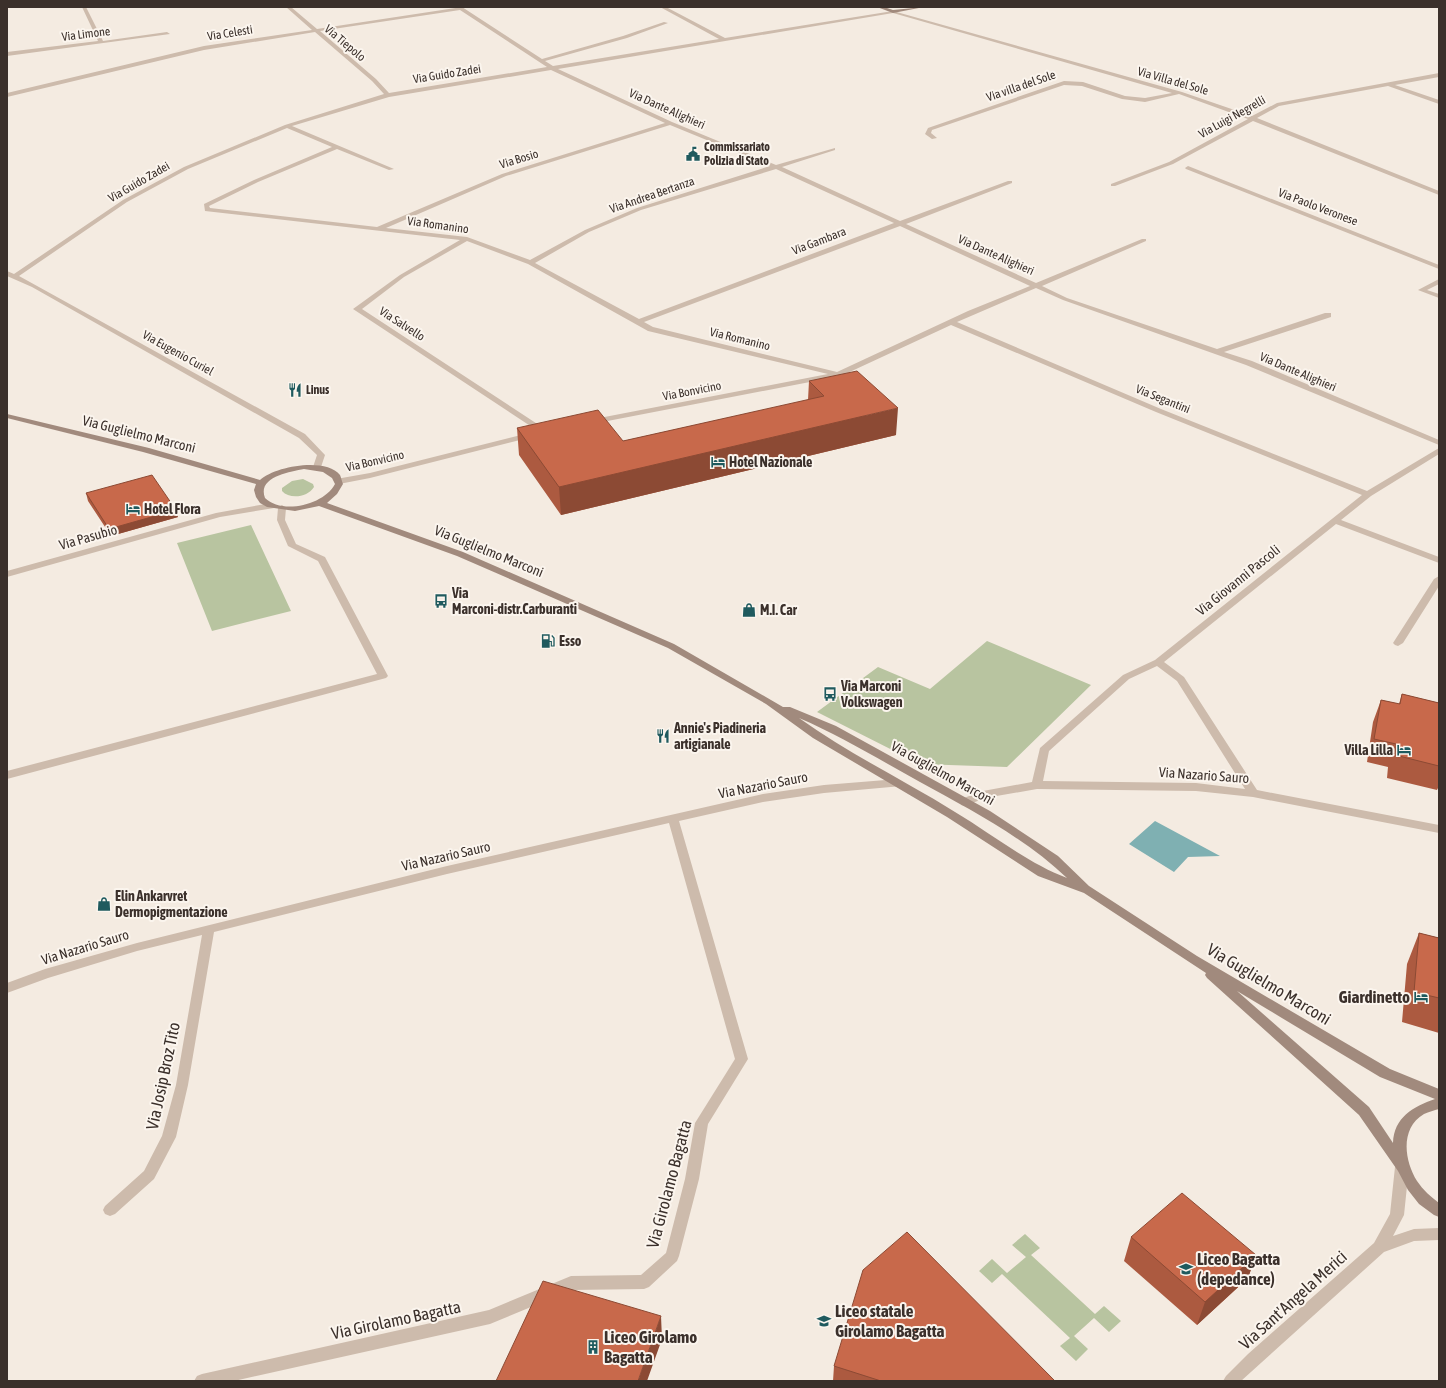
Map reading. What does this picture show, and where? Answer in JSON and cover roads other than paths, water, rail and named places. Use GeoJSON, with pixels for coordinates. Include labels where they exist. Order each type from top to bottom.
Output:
{"type":"FeatureCollection","features":[{"type":"Feature","properties":{"kind":"main road"},"geometry":{"type":"LineString","coordinates":[[879,7],[893,12]]}},
{"type":"Feature","properties":{"kind":"main road","name":"Via Guido Zadei"},"geometry":{"type":"LineString","coordinates":[[893,12],[922,7]]}},
{"type":"Feature","properties":{"kind":"main road","name":"Via Guglielmo Marconi"},"geometry":{"type":"LineString","coordinates":[[7,416],[146,450],[262,483]]}},
{"type":"Feature","properties":{"kind":"main road"},"geometry":{"type":"LineString","coordinates":[[317,467],[335,475],[339,481],[339,487],[336,493],[320,503],[295,509],[271,506],[263,501],[259,496],[259,489],[262,483],[280,472],[292,468],[317,467]]}},
{"type":"Feature","properties":{"kind":"main road","name":"Via Guglielmo Marconi"},"geometry":{"type":"LineString","coordinates":[[320,503],[460,554],[657,640],[716,671],[770,702],[818,736],[952,814],[1042,873],[1088,890]]}},
{"type":"Feature","properties":{"kind":"main road","name":"Via Guglielmo Marconi"},"geometry":{"type":"LineString","coordinates":[[770,702],[832,728],[965,802],[1054,859],[1088,890],[1194,959],[1385,1073],[1439,1095]]}},
{"type":"Feature","properties":{"kind":"main road"},"geometry":{"type":"LineString","coordinates":[[1194,959],[1364,1111],[1415,1188],[1439,1211]]}},
{"type":"Feature","properties":{"kind":"main road"},"geometry":{"type":"LineString","coordinates":[[1402,1167],[1398,1149],[1400,1133],[1408,1119],[1421,1110],[1439,1103]]}},
{"type":"Feature","properties":{"kind":"street"},"geometry":{"type":"LineString","coordinates":[[84,7],[101,42]]}},
{"type":"Feature","properties":{"kind":"street","name":"Via Tiepolo"},"geometry":{"type":"LineString","coordinates":[[288,7],[313,30],[374,80],[388,95]]}},
{"type":"Feature","properties":{"kind":"street","name":"Via Celesti"},"geometry":{"type":"LineString","coordinates":[[7,95],[204,48],[460,7]]}},
{"type":"Feature","properties":{"kind":"street","name":"Via Dante Alighieri"},"geometry":{"type":"LineString","coordinates":[[460,7],[552,68],[670,123],[777,167],[1065,299],[1248,363],[1439,443]]}},
{"type":"Feature","properties":{"kind":"street"},"geometry":{"type":"LineString","coordinates":[[662,7],[725,40]]}},
{"type":"Feature","properties":{"kind":"street","name":"Via Guido Zadei"},"geometry":{"type":"LineString","coordinates":[[10,275],[125,202],[186,168],[287,126],[388,95],[893,12]]}},
{"type":"Feature","properties":{"kind":"street","name":"Via Villa del Sole"},"geometry":{"type":"LineString","coordinates":[[893,12],[1180,93],[1252,119],[1439,193]]}},
{"type":"Feature","properties":{"kind":"street"},"geometry":{"type":"LineString","coordinates":[[540,61],[625,37],[666,23]]}},
{"type":"Feature","properties":{"kind":"street","name":"Via Limone"},"geometry":{"type":"LineString","coordinates":[[7,54],[167,34]]}},
{"type":"Feature","properties":{"kind":"street","name":"Via Luigi Negrelli"},"geometry":{"type":"LineString","coordinates":[[1113,185],[1172,163],[1277,105],[1387,83],[1439,75]]}},
{"type":"Feature","properties":{"kind":"street","name":"Via villa del Sole"},"geometry":{"type":"LineString","coordinates":[[934,138],[928,134],[930,129],[1064,83],[1083,84],[1124,98],[1145,100],[1180,93]]}},
{"type":"Feature","properties":{"kind":"street"},"geometry":{"type":"LineString","coordinates":[[1387,83],[1439,102]]}},
{"type":"Feature","properties":{"kind":"street","name":"Via Bosio"},"geometry":{"type":"LineString","coordinates":[[380,228],[504,175],[670,123]]}},
{"type":"Feature","properties":{"kind":"street"},"geometry":{"type":"LineString","coordinates":[[287,126],[391,169]]}},
{"type":"Feature","properties":{"kind":"street","name":"Via Romanino"},"geometry":{"type":"LineString","coordinates":[[337,147],[206,205],[206,210],[380,228],[466,239],[530,263],[651,329],[838,374]]}},
{"type":"Feature","properties":{"kind":"street","name":"Via Andrea Bertanza"},"geometry":{"type":"LineString","coordinates":[[530,263],[587,231],[639,210],[833,149]]}},
{"type":"Feature","properties":{"kind":"street","name":"Via Paolo Veronese"},"geometry":{"type":"LineString","coordinates":[[1188,168],[1439,266]]}},
{"type":"Feature","properties":{"kind":"street","name":"Via Gambara"},"geometry":{"type":"LineString","coordinates":[[638,322],[1010,182]]}},
{"type":"Feature","properties":{"kind":"street","name":"Via Salvello"},"geometry":{"type":"LineString","coordinates":[[466,239],[402,276],[357,309],[547,431]]}},
{"type":"Feature","properties":{"kind":"street","name":"Via Bonvicino"},"geometry":{"type":"LineString","coordinates":[[581,424],[838,374],[951,322],[1144,240]]}},
{"type":"Feature","properties":{"kind":"street","name":"Via Eugenio Curiel"},"geometry":{"type":"LineString","coordinates":[[10,275],[302,436],[321,455],[317,467]]}},
{"type":"Feature","properties":{"kind":"street"},"geometry":{"type":"LineString","coordinates":[[1439,281],[1421,290],[1439,296]]}},
{"type":"Feature","properties":{"kind":"street"},"geometry":{"type":"LineString","coordinates":[[1217,352],[1328,315]]}},
{"type":"Feature","properties":{"kind":"street","name":"Via Segantini"},"geometry":{"type":"LineString","coordinates":[[951,322],[1118,394],[1296,467],[1368,494]]}},
{"type":"Feature","properties":{"kind":"street","name":"Via Bonvicino"},"geometry":{"type":"LineString","coordinates":[[339,481],[370,475],[547,431]]}},
{"type":"Feature","properties":{"kind":"street","name":"Via Giovanni Pascoli"},"geometry":{"type":"LineString","coordinates":[[1037,786],[1044,750],[1126,677],[1158,662],[1368,494],[1439,450]]}},
{"type":"Feature","properties":{"kind":"street","name":"Via Pasubio"},"geometry":{"type":"LineString","coordinates":[[7,574],[218,515],[271,506]]}},
{"type":"Feature","properties":{"kind":"street"},"geometry":{"type":"LineString","coordinates":[[7,775],[383,676],[322,559],[292,546],[281,520],[282,508]]}},
{"type":"Feature","properties":{"kind":"street"},"geometry":{"type":"LineString","coordinates":[[1335,520],[1439,560]]}},
{"type":"Feature","properties":{"kind":"street"},"geometry":{"type":"LineString","coordinates":[[1398,643],[1439,579]]}},
{"type":"Feature","properties":{"kind":"street"},"geometry":{"type":"LineString","coordinates":[[1158,662],[1181,679],[1253,793]]}},
{"type":"Feature","properties":{"kind":"street","name":"Via Nazario Sauro"},"geometry":{"type":"LineString","coordinates":[[7,988],[45,974],[137,947],[447,870],[763,798],[824,789],[898,783]]}},
{"type":"Feature","properties":{"kind":"street","name":"Via Nazario Sauro"},"geometry":{"type":"LineString","coordinates":[[965,802],[983,795],[1037,786],[1196,787],[1253,793],[1439,829]]}},
{"type":"Feature","properties":{"kind":"street","name":"Via Girolamo Bagatta"},"geometry":{"type":"LineString","coordinates":[[202,1381],[490,1317],[571,1283],[644,1282],[672,1256],[692,1179],[702,1123],[742,1059],[673,819]]}},
{"type":"Feature","properties":{"kind":"street","name":"Via Josip Broz Tito"},"geometry":{"type":"LineString","coordinates":[[110,1210],[149,1175],[169,1137],[182,1085],[209,929]]}},
{"type":"Feature","properties":{"kind":"street","name":"Via Sant'Angela Merici"},"geometry":{"type":"LineString","coordinates":[[1231,1381],[1253,1359],[1379,1247],[1397,1215],[1402,1167]]}},
{"type":"Feature","properties":{"kind":"street","name":"Via Sant'Angela Merici"},"geometry":{"type":"LineString","coordinates":[[1379,1247],[1414,1235],[1439,1234]]}},
{"type":"Feature","properties":{"kind":"water"},"geometry":{"type":"Polygon","coordinates":[[[1155,821],[1220,856],[1188,857],[1174,872],[1129,844],[1155,821]]]}},
{"type":"Feature","properties":{"kind":"place","name":"Commissariato Polizia di Stato"},"geometry":{"type":"Point","coordinates":[693,154]}},
{"type":"Feature","properties":{"kind":"place","name":"Linus"},"geometry":{"type":"Point","coordinates":[295,390]}},
{"type":"Feature","properties":{"kind":"place","name":"Hotel Nazionale"},"geometry":{"type":"Point","coordinates":[718,462]}},
{"type":"Feature","properties":{"kind":"place","name":"Hotel Flora"},"geometry":{"type":"Point","coordinates":[133,509]}},
{"type":"Feature","properties":{"kind":"place","name":"Via Marconi-distr.Carburanti"},"geometry":{"type":"Point","coordinates":[441,601]}},
{"type":"Feature","properties":{"kind":"place","name":"M.I. Car"},"geometry":{"type":"Point","coordinates":[749,610]}},
{"type":"Feature","properties":{"kind":"place","name":"Esso"},"geometry":{"type":"Point","coordinates":[548,641]}},
{"type":"Feature","properties":{"kind":"place","name":"Via Marconi Volkswagen"},"geometry":{"type":"Point","coordinates":[830,694]}},
{"type":"Feature","properties":{"kind":"place","name":"Annie's Piadineria artigianale"},"geometry":{"type":"Point","coordinates":[663,736]}},
{"type":"Feature","properties":{"kind":"place","name":"Villa Lilla"},"geometry":{"type":"Point","coordinates":[1404,750]}},
{"type":"Feature","properties":{"kind":"place","name":"Elin Ankarvret Dermopigmentazione"},"geometry":{"type":"Point","coordinates":[104,904]}},
{"type":"Feature","properties":{"kind":"place","name":"Giardinetto"},"geometry":{"type":"Point","coordinates":[1421,997]}},
{"type":"Feature","properties":{"kind":"place","name":"Liceo Bagatta (depedance)"},"geometry":{"type":"Point","coordinates":[1186,1269]}},
{"type":"Feature","properties":{"kind":"place","name":"Liceo statale Girolamo Bagatta"},"geometry":{"type":"Point","coordinates":[824,1321]}},
{"type":"Feature","properties":{"kind":"place","name":"Liceo Girolamo Bagatta"},"geometry":{"type":"Point","coordinates":[593,1347]}}]}
